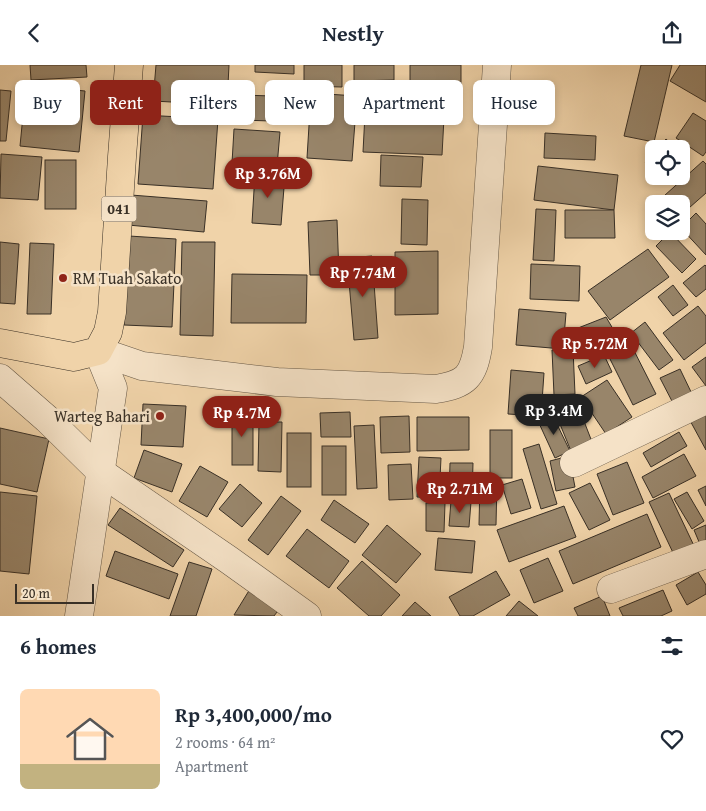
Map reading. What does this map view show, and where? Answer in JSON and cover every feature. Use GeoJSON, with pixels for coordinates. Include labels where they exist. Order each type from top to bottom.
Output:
{"type":"FeatureCollection","features":[{"type":"Feature","properties":{"kind":"main road","name":"041"},"geometry":{"type":"LineString","coordinates":[[98,351],[108,332],[112,312],[129,65]]}},
{"type":"Feature","properties":{"kind":"main road"},"geometry":{"type":"LineString","coordinates":[[0,343],[74,357],[98,351]]}},
{"type":"Feature","properties":{"kind":"street"},"geometry":{"type":"LineString","coordinates":[[98,351],[142,366],[277,382],[436,389],[454,386],[467,377],[475,366],[478,347],[498,65]]}},
{"type":"Feature","properties":{"kind":"street"},"geometry":{"type":"LineString","coordinates":[[79,616],[114,388],[98,351]]}},
{"type":"Feature","properties":{"kind":"street"},"geometry":{"type":"LineString","coordinates":[[0,378],[47,419],[102,473],[229,559],[307,616]]}},
{"type":"Feature","properties":{"kind":"street"},"geometry":{"type":"LineString","coordinates":[[574,463],[706,399]]}},
{"type":"Feature","properties":{"kind":"street"},"geometry":{"type":"LineString","coordinates":[[611,589],[706,555]]}},
{"type":"Feature","properties":{"kind":"building"},"geometry":{"type":"Polygon","coordinates":[[[30,65],[86,65],[87,77],[31,80],[30,65]]]}},
{"type":"Feature","properties":{"kind":"building"},"geometry":{"type":"Polygon","coordinates":[[[156,65],[229,65],[228,80],[171,80],[171,102],[161,101],[161,80],[155,80],[156,65]]]}},
{"type":"Feature","properties":{"kind":"building"},"geometry":{"type":"Polygon","coordinates":[[[255,65],[294,65],[294,74],[255,72],[255,65]]]}},
{"type":"Feature","properties":{"kind":"building"},"geometry":{"type":"Polygon","coordinates":[[[304,65],[342,65],[342,87],[334,87],[334,80],[304,80],[304,65]]]}},
{"type":"Feature","properties":{"kind":"building"},"geometry":{"type":"Polygon","coordinates":[[[354,65],[394,65],[394,80],[354,80],[354,65]]]}},
{"type":"Feature","properties":{"kind":"building"},"geometry":{"type":"Polygon","coordinates":[[[410,65],[461,65],[461,80],[410,80],[410,65]]]}},
{"type":"Feature","properties":{"kind":"building"},"geometry":{"type":"Polygon","coordinates":[[[641,65],[672,65],[654,140],[624,136],[641,65]]]}},
{"type":"Feature","properties":{"kind":"building"},"geometry":{"type":"Polygon","coordinates":[[[680,65],[706,65],[706,102],[670,81],[680,65]]]}},
{"type":"Feature","properties":{"kind":"building"},"geometry":{"type":"Polygon","coordinates":[[[0,90],[11,91],[6,141],[0,141],[0,90]]]}},
{"type":"Feature","properties":{"kind":"building"},"geometry":{"type":"Polygon","coordinates":[[[80,90],[85,91],[79,152],[20,146],[22,125],[80,125],[80,90]]]}},
{"type":"Feature","properties":{"kind":"building"},"geometry":{"type":"Polygon","coordinates":[[[334,94],[344,95],[344,125],[355,125],[352,161],[307,158],[309,125],[334,125],[334,94]]]}},
{"type":"Feature","properties":{"kind":"building"},"geometry":{"type":"Polygon","coordinates":[[[255,95],[265,96],[265,121],[255,120],[255,95]]]}},
{"type":"Feature","properties":{"kind":"building"},"geometry":{"type":"Polygon","coordinates":[[[693,113],[706,121],[706,152],[703,156],[690,147],[690,140],[679,140],[676,138],[693,113]]]}},
{"type":"Feature","properties":{"kind":"building"},"geometry":{"type":"Polygon","coordinates":[[[161,116],[171,116],[171,125],[218,125],[213,189],[138,184],[142,125],[161,125],[161,116]]]}},
{"type":"Feature","properties":{"kind":"building"},"geometry":{"type":"Polygon","coordinates":[[[364,125],[444,125],[442,155],[363,152],[364,125]]]}},
{"type":"Feature","properties":{"kind":"building"},"geometry":{"type":"Polygon","coordinates":[[[234,129],[280,132],[277,166],[232,163],[234,129]]]}},
{"type":"Feature","properties":{"kind":"building"},"geometry":{"type":"Polygon","coordinates":[[[545,133],[596,136],[595,160],[544,158],[545,133]]]}},
{"type":"Feature","properties":{"kind":"building"},"geometry":{"type":"Polygon","coordinates":[[[1,154],[42,157],[38,200],[0,198],[1,154]]]}},
{"type":"Feature","properties":{"kind":"building"},"geometry":{"type":"Polygon","coordinates":[[[381,155],[423,157],[421,187],[380,186],[381,155]]]}},
{"type":"Feature","properties":{"kind":"building"},"geometry":{"type":"Polygon","coordinates":[[[45,160],[76,160],[76,209],[45,209],[45,160]]]}},
{"type":"Feature","properties":{"kind":"building"},"geometry":{"type":"Polygon","coordinates":[[[703,161],[706,164],[706,193],[690,207],[690,195],[665,195],[676,185],[690,185],[690,173],[703,161]]]}},
{"type":"Feature","properties":{"kind":"building"},"geometry":{"type":"Polygon","coordinates":[[[538,166],[618,175],[614,210],[534,200],[538,166]]]}},
{"type":"Feature","properties":{"kind":"building"},"geometry":{"type":"Polygon","coordinates":[[[255,174],[285,175],[281,225],[252,223],[255,174]]]}},
{"type":"Feature","properties":{"kind":"building"},"geometry":{"type":"Polygon","coordinates":[[[131,195],[207,201],[204,232],[128,225],[131,195]]]}},
{"type":"Feature","properties":{"kind":"building"},"geometry":{"type":"Polygon","coordinates":[[[402,199],[428,200],[427,245],[401,244],[402,199]]]}},
{"type":"Feature","properties":{"kind":"building"},"geometry":{"type":"Polygon","coordinates":[[[536,209],[556,210],[554,261],[533,260],[536,209]]]}},
{"type":"Feature","properties":{"kind":"building"},"geometry":{"type":"Polygon","coordinates":[[[565,210],[614,210],[615,238],[565,238],[565,210]]]}},
{"type":"Feature","properties":{"kind":"building"},"geometry":{"type":"Polygon","coordinates":[[[696,213],[706,224],[706,255],[690,238],[690,219],[696,213]]]}},
{"type":"Feature","properties":{"kind":"building"},"geometry":{"type":"Polygon","coordinates":[[[337,220],[339,275],[310,275],[308,222],[337,220]]]}},
{"type":"Feature","properties":{"kind":"building"},"geometry":{"type":"Polygon","coordinates":[[[129,236],[176,239],[172,327],[124,325],[129,236]]]}},
{"type":"Feature","properties":{"kind":"building"},"geometry":{"type":"Polygon","coordinates":[[[662,240],[678,240],[696,259],[682,273],[656,246],[662,240]]]}},
{"type":"Feature","properties":{"kind":"building"},"geometry":{"type":"Polygon","coordinates":[[[0,242],[19,244],[15,304],[0,303],[0,242]]]}},
{"type":"Feature","properties":{"kind":"building"},"geometry":{"type":"Polygon","coordinates":[[[182,242],[215,242],[213,336],[180,335],[182,242]]]}},
{"type":"Feature","properties":{"kind":"building"},"geometry":{"type":"Polygon","coordinates":[[[30,243],[54,244],[51,314],[27,314],[30,243]]]}},
{"type":"Feature","properties":{"kind":"building"},"geometry":{"type":"Polygon","coordinates":[[[648,249],[669,277],[610,320],[588,291],[648,249]]]}},
{"type":"Feature","properties":{"kind":"building"},"geometry":{"type":"Polygon","coordinates":[[[438,251],[438,314],[395,315],[395,252],[438,251]]]}},
{"type":"Feature","properties":{"kind":"building"},"geometry":{"type":"Polygon","coordinates":[[[372,256],[378,338],[354,340],[347,258],[372,256]]]}},
{"type":"Feature","properties":{"kind":"building"},"geometry":{"type":"Polygon","coordinates":[[[531,264],[580,266],[579,301],[530,299],[531,264]]]}},
{"type":"Feature","properties":{"kind":"building"},"geometry":{"type":"Polygon","coordinates":[[[705,265],[706,289],[696,297],[683,283],[705,265]]]}},
{"type":"Feature","properties":{"kind":"building"},"geometry":{"type":"Polygon","coordinates":[[[232,274],[307,275],[306,323],[231,323],[232,274]]]}},
{"type":"Feature","properties":{"kind":"building"},"geometry":{"type":"Polygon","coordinates":[[[673,285],[688,305],[673,316],[658,297],[673,285]]]}},
{"type":"Feature","properties":{"kind":"building"},"geometry":{"type":"Polygon","coordinates":[[[698,306],[706,316],[706,343],[684,360],[663,333],[698,306]]]}},
{"type":"Feature","properties":{"kind":"building"},"geometry":{"type":"Polygon","coordinates":[[[519,309],[566,313],[563,349],[516,345],[519,309]]]}},
{"type":"Feature","properties":{"kind":"building"},"geometry":{"type":"Polygon","coordinates":[[[606,317],[616,334],[581,349],[573,330],[606,317]]]}},
{"type":"Feature","properties":{"kind":"building"},"geometry":{"type":"Polygon","coordinates":[[[645,322],[673,360],[659,370],[631,333],[645,322]]]}},
{"type":"Feature","properties":{"kind":"building"},"geometry":{"type":"Polygon","coordinates":[[[625,333],[656,394],[633,405],[603,345],[625,333]]]}},
{"type":"Feature","properties":{"kind":"building"},"geometry":{"type":"Polygon","coordinates":[[[573,349],[575,394],[554,395],[552,350],[573,349]]]}},
{"type":"Feature","properties":{"kind":"building"},"geometry":{"type":"Polygon","coordinates":[[[604,355],[612,372],[586,384],[578,366],[604,355]]]}},
{"type":"Feature","properties":{"kind":"building"},"geometry":{"type":"Polygon","coordinates":[[[706,357],[706,386],[692,367],[706,357]]]}},
{"type":"Feature","properties":{"kind":"building"},"geometry":{"type":"Polygon","coordinates":[[[680,369],[693,396],[674,405],[660,378],[680,369]]]}},
{"type":"Feature","properties":{"kind":"building"},"geometry":{"type":"Polygon","coordinates":[[[511,370],[544,373],[541,416],[508,414],[511,370]]]}},
{"type":"Feature","properties":{"kind":"building"},"geometry":{"type":"Polygon","coordinates":[[[607,380],[632,417],[606,434],[581,397],[607,380]]]}},
{"type":"Feature","properties":{"kind":"building"},"geometry":{"type":"Polygon","coordinates":[[[575,398],[594,447],[573,456],[553,407],[575,398]]]}},
{"type":"Feature","properties":{"kind":"building"},"geometry":{"type":"Polygon","coordinates":[[[143,404],[186,406],[183,447],[141,445],[143,404]]]}},
{"type":"Feature","properties":{"kind":"building"},"geometry":{"type":"Polygon","coordinates":[[[706,405],[706,450],[687,415],[706,405]]]}},
{"type":"Feature","properties":{"kind":"building"},"geometry":{"type":"Polygon","coordinates":[[[232,411],[253,411],[253,465],[232,465],[232,411]]]}},
{"type":"Feature","properties":{"kind":"building"},"geometry":{"type":"Polygon","coordinates":[[[350,412],[351,437],[321,437],[320,413],[350,412]]]}},
{"type":"Feature","properties":{"kind":"building"},"geometry":{"type":"Polygon","coordinates":[[[552,414],[570,451],[555,458],[538,421],[552,414]]]}},
{"type":"Feature","properties":{"kind":"building"},"geometry":{"type":"Polygon","coordinates":[[[409,416],[410,452],[381,453],[380,417],[409,416]]]}},
{"type":"Feature","properties":{"kind":"building"},"geometry":{"type":"Polygon","coordinates":[[[417,417],[469,417],[469,450],[417,451],[417,417]]]}},
{"type":"Feature","properties":{"kind":"building"},"geometry":{"type":"Polygon","coordinates":[[[259,422],[282,422],[281,472],[258,471],[259,422]]]}},
{"type":"Feature","properties":{"kind":"building"},"geometry":{"type":"Polygon","coordinates":[[[374,425],[377,488],[357,489],[354,426],[374,425]]]}},
{"type":"Feature","properties":{"kind":"building"},"geometry":{"type":"Polygon","coordinates":[[[0,428],[49,439],[37,492],[0,484],[0,428]]]}},
{"type":"Feature","properties":{"kind":"building"},"geometry":{"type":"Polygon","coordinates":[[[490,430],[512,430],[512,478],[490,478],[490,430]]]}},
{"type":"Feature","properties":{"kind":"building"},"geometry":{"type":"Polygon","coordinates":[[[679,432],[687,446],[651,467],[643,453],[679,432]]]}},
{"type":"Feature","properties":{"kind":"building"},"geometry":{"type":"Polygon","coordinates":[[[287,433],[311,433],[311,487],[287,487],[287,433]]]}},
{"type":"Feature","properties":{"kind":"building"},"geometry":{"type":"Polygon","coordinates":[[[539,444],[557,504],[541,509],[523,449],[539,444]]]}},
{"type":"Feature","properties":{"kind":"building"},"geometry":{"type":"Polygon","coordinates":[[[322,446],[346,446],[346,495],[322,495],[322,446]]]}},
{"type":"Feature","properties":{"kind":"building"},"geometry":{"type":"Polygon","coordinates":[[[144,450],[182,464],[172,492],[134,478],[144,450]]]}},
{"type":"Feature","properties":{"kind":"building"},"geometry":{"type":"Polygon","coordinates":[[[684,454],[696,476],[653,498],[642,477],[684,454]]]}},
{"type":"Feature","properties":{"kind":"building"},"geometry":{"type":"Polygon","coordinates":[[[569,456],[575,487],[556,491],[550,461],[569,456]]]}},
{"type":"Feature","properties":{"kind":"building"},"geometry":{"type":"Polygon","coordinates":[[[419,457],[441,458],[439,498],[417,497],[419,457]]]}},
{"type":"Feature","properties":{"kind":"building"},"geometry":{"type":"Polygon","coordinates":[[[627,462],[644,503],[613,515],[597,474],[627,462]]]}},
{"type":"Feature","properties":{"kind":"building"},"geometry":{"type":"Polygon","coordinates":[[[450,463],[473,463],[472,498],[449,497],[450,463]]]}},
{"type":"Feature","properties":{"kind":"building"},"geometry":{"type":"Polygon","coordinates":[[[411,464],[413,499],[389,500],[388,465],[411,464]]]}},
{"type":"Feature","properties":{"kind":"building"},"geometry":{"type":"Polygon","coordinates":[[[200,466],[228,482],[207,517],[179,501],[200,466]]]}},
{"type":"Feature","properties":{"kind":"building"},"geometry":{"type":"Polygon","coordinates":[[[522,479],[531,508],[511,514],[502,485],[522,479]]]}},
{"type":"Feature","properties":{"kind":"building"},"geometry":{"type":"Polygon","coordinates":[[[480,481],[497,481],[496,525],[479,525],[480,481]]]}},
{"type":"Feature","properties":{"kind":"building"},"geometry":{"type":"Polygon","coordinates":[[[590,483],[610,520],[589,530],[569,493],[590,483]]]}},
{"type":"Feature","properties":{"kind":"building"},"geometry":{"type":"Polygon","coordinates":[[[240,484],[262,503],[242,527],[219,509],[240,484]]]}},
{"type":"Feature","properties":{"kind":"building"},"geometry":{"type":"Polygon","coordinates":[[[706,486],[706,506],[698,490],[706,486]]]}},
{"type":"Feature","properties":{"kind":"building"},"geometry":{"type":"Polygon","coordinates":[[[0,492],[37,496],[29,574],[0,571],[0,492]]]}},
{"type":"Feature","properties":{"kind":"building"},"geometry":{"type":"Polygon","coordinates":[[[687,492],[704,521],[692,529],[674,499],[687,492]]]}},
{"type":"Feature","properties":{"kind":"building"},"geometry":{"type":"Polygon","coordinates":[[[669,493],[696,550],[676,559],[649,502],[669,493]]]}},
{"type":"Feature","properties":{"kind":"building"},"geometry":{"type":"Polygon","coordinates":[[[281,496],[301,511],[268,555],[248,540],[281,496]]]}},
{"type":"Feature","properties":{"kind":"building"},"geometry":{"type":"Polygon","coordinates":[[[334,500],[369,524],[355,543],[321,520],[334,500]]]}},
{"type":"Feature","properties":{"kind":"building"},"geometry":{"type":"Polygon","coordinates":[[[451,501],[471,502],[469,527],[449,526],[451,501]]]}},
{"type":"Feature","properties":{"kind":"building"},"geometry":{"type":"Polygon","coordinates":[[[426,503],[445,503],[444,532],[426,531],[426,503]]]}},
{"type":"Feature","properties":{"kind":"building"},"geometry":{"type":"Polygon","coordinates":[[[564,506],[576,537],[509,562],[497,530],[564,506]]]}},
{"type":"Feature","properties":{"kind":"building"},"geometry":{"type":"Polygon","coordinates":[[[120,508],[184,550],[173,567],[108,525],[120,508]]]}},
{"type":"Feature","properties":{"kind":"building"},"geometry":{"type":"Polygon","coordinates":[[[647,514],[661,547],[573,584],[559,551],[647,514]]]}},
{"type":"Feature","properties":{"kind":"building"},"geometry":{"type":"Polygon","coordinates":[[[387,525],[421,554],[396,583],[362,555],[387,525]]]}},
{"type":"Feature","properties":{"kind":"building"},"geometry":{"type":"Polygon","coordinates":[[[706,525],[706,547],[702,549],[694,530],[706,525]]]}},
{"type":"Feature","properties":{"kind":"building"},"geometry":{"type":"Polygon","coordinates":[[[307,529],[349,561],[329,588],[286,556],[307,529]]]}},
{"type":"Feature","properties":{"kind":"building"},"geometry":{"type":"Polygon","coordinates":[[[438,538],[475,541],[472,573],[435,570],[438,538]]]}},
{"type":"Feature","properties":{"kind":"building"},"geometry":{"type":"Polygon","coordinates":[[[115,551],[178,574],[169,599],[106,576],[115,551]]]}},
{"type":"Feature","properties":{"kind":"building"},"geometry":{"type":"Polygon","coordinates":[[[548,558],[563,591],[534,603],[520,570],[548,558]]]}},
{"type":"Feature","properties":{"kind":"building"},"geometry":{"type":"Polygon","coordinates":[[[362,561],[400,595],[381,616],[369,616],[337,588],[362,561]]]}},
{"type":"Feature","properties":{"kind":"building"},"geometry":{"type":"Polygon","coordinates":[[[189,562],[212,569],[196,616],[170,616],[189,562]]]}},
{"type":"Feature","properties":{"kind":"building"},"geometry":{"type":"Polygon","coordinates":[[[496,571],[510,595],[473,616],[460,616],[449,597],[496,571]]]}},
{"type":"Feature","properties":{"kind":"building"},"geometry":{"type":"Polygon","coordinates":[[[698,572],[706,585],[706,594],[687,605],[676,585],[698,572]]]}},
{"type":"Feature","properties":{"kind":"building"},"geometry":{"type":"Polygon","coordinates":[[[250,589],[280,608],[274,616],[234,615],[250,589]]]}},
{"type":"Feature","properties":{"kind":"building"},"geometry":{"type":"Polygon","coordinates":[[[663,590],[672,611],[661,616],[623,616],[619,608],[663,590]]]}},
{"type":"Feature","properties":{"kind":"building"},"geometry":{"type":"Polygon","coordinates":[[[602,596],[610,616],[578,616],[574,608],[602,596]]]}},
{"type":"Feature","properties":{"kind":"building"},"geometry":{"type":"Polygon","coordinates":[[[519,601],[538,616],[506,616],[519,601]]]}},
{"type":"Feature","properties":{"kind":"building"},"geometry":{"type":"Polygon","coordinates":[[[415,602],[431,616],[402,616],[415,602]]]}},
{"type":"Feature","properties":{"kind":"place","name":"RM Tuah Sakato"},"geometry":{"type":"Point","coordinates":[63,278]}},
{"type":"Feature","properties":{"kind":"place","name":"Warteg Bahari"},"geometry":{"type":"Point","coordinates":[160,416]}}]}
